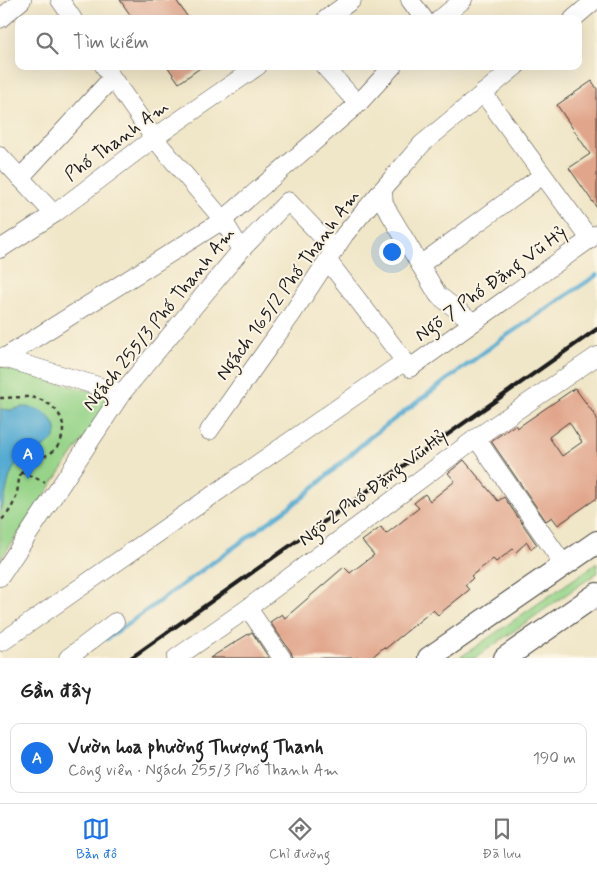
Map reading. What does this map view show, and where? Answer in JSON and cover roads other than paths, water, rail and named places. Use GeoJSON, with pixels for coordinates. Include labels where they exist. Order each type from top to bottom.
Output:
{"type":"FeatureCollection","features":[{"type":"Feature","properties":{"kind":"main road"},"geometry":{"type":"LineString","coordinates":[[429,658],[597,542]]}},
{"type":"Feature","properties":{"kind":"main road"},"geometry":{"type":"LineString","coordinates":[[505,658],[597,594]]}},
{"type":"Feature","properties":{"kind":"street"},"geometry":{"type":"LineString","coordinates":[[0,18],[22,0]]}},
{"type":"Feature","properties":{"kind":"street"},"geometry":{"type":"LineString","coordinates":[[331,15],[352,0]]}},
{"type":"Feature","properties":{"kind":"street"},"geometry":{"type":"LineString","coordinates":[[410,0],[421,15]]}},
{"type":"Feature","properties":{"kind":"street"},"geometry":{"type":"LineString","coordinates":[[445,15],[463,0]]}},
{"type":"Feature","properties":{"kind":"street"},"geometry":{"type":"LineString","coordinates":[[64,1],[71,15]]}},
{"type":"Feature","properties":{"kind":"street","name":"Phố Thanh Am"},"geometry":{"type":"LineString","coordinates":[[0,249],[54,214],[154,138],[252,70]]}},
{"type":"Feature","properties":{"kind":"street"},"geometry":{"type":"LineString","coordinates":[[328,70],[358,104]]}},
{"type":"Feature","properties":{"kind":"street"},"geometry":{"type":"LineString","coordinates":[[1,358],[222,220],[358,104],[389,70]]}},
{"type":"Feature","properties":{"kind":"street","name":"Ngách 165/2 Phố Thanh Am"},"geometry":{"type":"LineString","coordinates":[[209,431],[346,234],[383,189],[422,144],[511,70]]}},
{"type":"Feature","properties":{"kind":"street"},"geometry":{"type":"LineString","coordinates":[[20,178],[108,72],[154,138],[222,220],[241,250]]}},
{"type":"Feature","properties":{"kind":"street"},"geometry":{"type":"LineString","coordinates":[[483,93],[543,175],[593,236]]}},
{"type":"Feature","properties":{"kind":"street"},"geometry":{"type":"LineString","coordinates":[[0,156],[54,214]]}},
{"type":"Feature","properties":{"kind":"street"},"geometry":{"type":"LineString","coordinates":[[420,265],[543,175]]}},
{"type":"Feature","properties":{"kind":"street"},"geometry":{"type":"LineString","coordinates":[[383,189],[384,204],[438,295],[473,322]]}},
{"type":"Feature","properties":{"kind":"street","name":"Ngách 255/3 Phố Thanh Am"},"geometry":{"type":"LineString","coordinates":[[0,577],[122,393],[241,250],[288,201],[331,256]]}},
{"type":"Feature","properties":{"kind":"street","name":"Ngõ 7 Phố Đặng Vũ Hỷ"},"geometry":{"type":"LineString","coordinates":[[2,642],[473,322],[593,236]]}},
{"type":"Feature","properties":{"kind":"street"},"geometry":{"type":"LineString","coordinates":[[331,256],[408,365]]}},
{"type":"Feature","properties":{"kind":"street","name":"Ngõ 2 Phố Đặng Vũ Hỷ"},"geometry":{"type":"LineString","coordinates":[[176,658],[248,608],[476,438],[597,356]]}},
{"type":"Feature","properties":{"kind":"street"},"geometry":{"type":"LineString","coordinates":[[1,358],[122,393]]}},
{"type":"Feature","properties":{"kind":"street"},"geometry":{"type":"LineString","coordinates":[[476,438],[564,565]]}},
{"type":"Feature","properties":{"kind":"street"},"geometry":{"type":"LineString","coordinates":[[248,608],[282,658]]}},
{"type":"Feature","properties":{"kind":"street"},"geometry":{"type":"LineString","coordinates":[[68,658],[115,622]]}},
{"type":"Feature","properties":{"kind":"water"},"geometry":{"type":"Polygon","coordinates":[[[30,407],[44,412],[56,427],[56,434],[52,441],[15,466],[0,513],[0,409],[11,410],[30,407]]]}},
{"type":"Feature","properties":{"kind":"waterway"},"geometry":{"type":"LineString","coordinates":[[107,639],[302,498],[369,438],[503,338],[597,275]]}},
{"type":"Feature","properties":{"kind":"railway"},"geometry":{"type":"LineString","coordinates":[[131,658],[597,329]]}},
{"type":"Feature","properties":{"kind":"place","name":"Vườn hoa phường Thượng Thanh"},"geometry":{"type":"Point","coordinates":[28,479]}}]}
